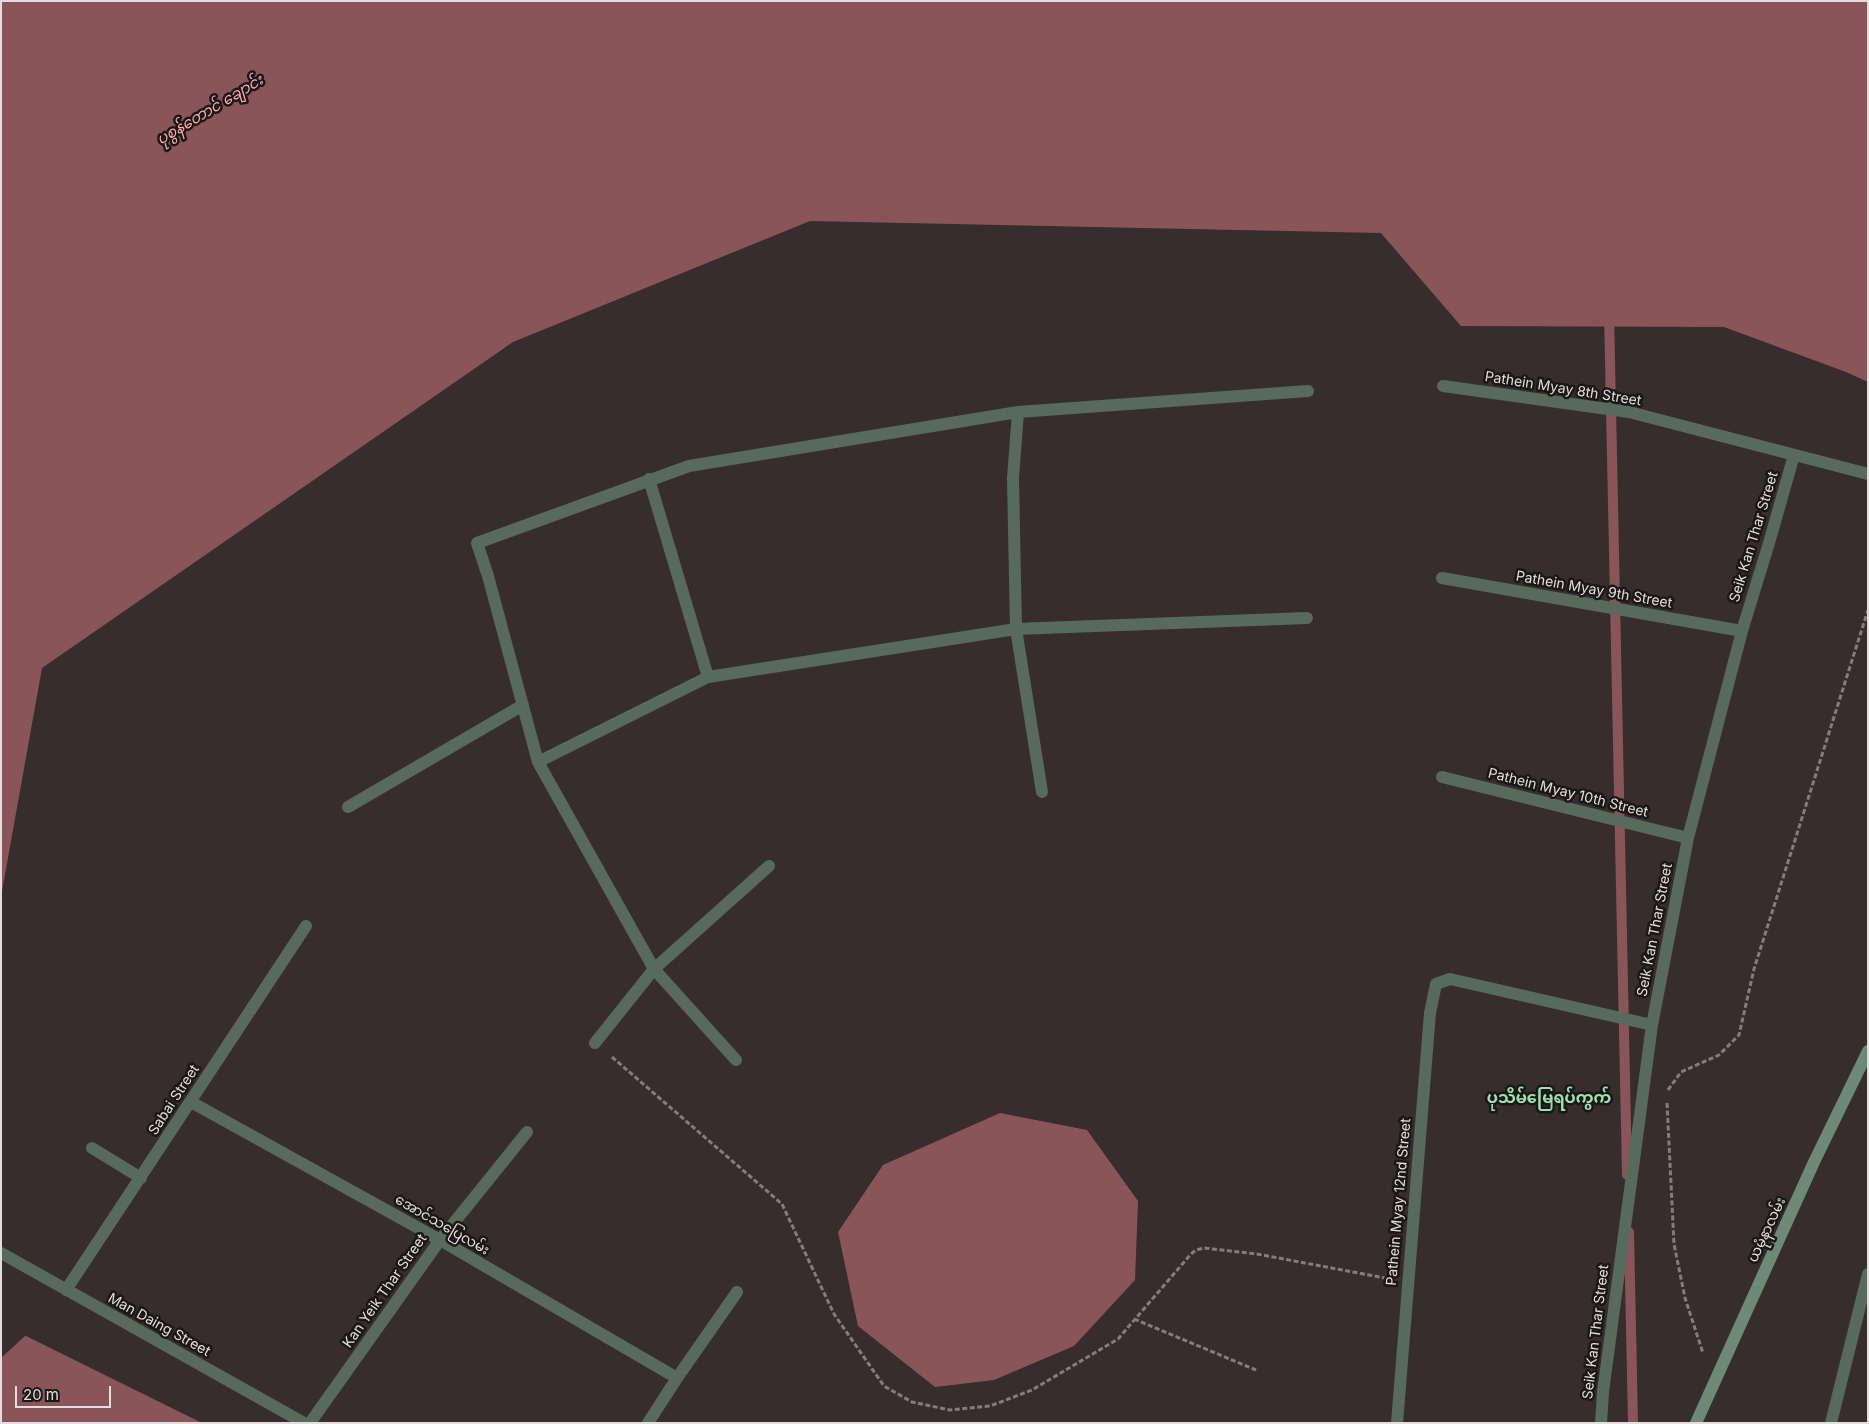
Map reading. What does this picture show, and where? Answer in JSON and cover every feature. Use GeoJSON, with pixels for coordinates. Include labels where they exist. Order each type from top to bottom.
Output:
{"type":"FeatureCollection","features":[{"type":"Feature","properties":{"kind":"main road","name":"ယမုံနာလမ်း"},"geometry":{"type":"LineString","coordinates":[[1696,1423],[1814,1162],[1868,1051]]}},
{"type":"Feature","properties":{"kind":"street","name":"Pathein Myay 8th Street"},"geometry":{"type":"LineString","coordinates":[[1443,386],[1628,412],[1868,474]]}},
{"type":"Feature","properties":{"kind":"street"},"geometry":{"type":"LineString","coordinates":[[736,1060],[654,969],[538,762],[488,576],[477,543],[689,466],[1018,412],[1308,391]]}},
{"type":"Feature","properties":{"kind":"street"},"geometry":{"type":"LineString","coordinates":[[1018,412],[1013,478],[1016,629],[1042,792]]}},
{"type":"Feature","properties":{"kind":"street","name":"Seik Kan Thar Street"},"geometry":{"type":"LineString","coordinates":[[1601,1423],[1602,1392],[1652,1025],[1688,838],[1742,631],[1794,455]]}},
{"type":"Feature","properties":{"kind":"street"},"geometry":{"type":"LineString","coordinates":[[649,479],[708,677]]}},
{"type":"Feature","properties":{"kind":"street","name":"Pathein Myay 9th Street"},"geometry":{"type":"LineString","coordinates":[[1442,578],[1742,631]]}},
{"type":"Feature","properties":{"kind":"street"},"geometry":{"type":"LineString","coordinates":[[538,762],[708,677],[1016,629],[1307,618]]}},
{"type":"Feature","properties":{"kind":"street"},"geometry":{"type":"LineString","coordinates":[[348,807],[523,705]]}},
{"type":"Feature","properties":{"kind":"street","name":"Pathein Myay 10th Street"},"geometry":{"type":"LineString","coordinates":[[1442,777],[1688,838]]}},
{"type":"Feature","properties":{"kind":"street"},"geometry":{"type":"LineString","coordinates":[[595,1043],[654,969],[769,866]]}},
{"type":"Feature","properties":{"kind":"street","name":"Sabai Street"},"geometry":{"type":"LineString","coordinates":[[66,1290],[306,926]]}},
{"type":"Feature","properties":{"kind":"street","name":"Pathein Myay 12nd Street"},"geometry":{"type":"LineString","coordinates":[[1397,1423],[1430,1013],[1436,984],[1450,979],[1652,1025]]}},
{"type":"Feature","properties":{"kind":"street","name":"အောင်သပြေလမ်း"},"geometry":{"type":"LineString","coordinates":[[191,1102],[440,1240],[677,1378]]}},
{"type":"Feature","properties":{"kind":"street","name":"Kan Yeik Thar Street"},"geometry":{"type":"LineString","coordinates":[[310,1423],[440,1240],[527,1132]]}},
{"type":"Feature","properties":{"kind":"street"},"geometry":{"type":"LineString","coordinates":[[92,1148],[141,1178]]}},
{"type":"Feature","properties":{"kind":"street","name":"Man Daing Street"},"geometry":{"type":"LineString","coordinates":[[1,1253],[304,1423]]}},
{"type":"Feature","properties":{"kind":"street"},"geometry":{"type":"LineString","coordinates":[[1831,1423],[1864,1304],[1868,1274]]}},
{"type":"Feature","properties":{"kind":"street"},"geometry":{"type":"LineString","coordinates":[[648,1423],[737,1292]]}},
{"type":"Feature","properties":{"kind":"path"},"geometry":{"type":"LineString","coordinates":[[1666,1092],[1681,1072],[1719,1055],[1739,1035],[1754,969],[1868,610]]}},
{"type":"Feature","properties":{"kind":"path"},"geometry":{"type":"LineString","coordinates":[[595,1043],[782,1204],[834,1314],[884,1386],[912,1402],[950,1410],[990,1406],[1024,1393],[1118,1339],[1191,1254],[1196,1250],[1204,1248],[1257,1254],[1408,1282]]}},
{"type":"Feature","properties":{"kind":"path"},"geometry":{"type":"LineString","coordinates":[[1666,1102],[1674,1244],[1685,1298],[1713,1384]]}},
{"type":"Feature","properties":{"kind":"path"},"geometry":{"type":"LineString","coordinates":[[1134,1320],[1256,1370]]}},
{"type":"Feature","properties":{"kind":"water","name":"ပုစွန်တောင် ချောင်း"},"geometry":{"type":"Polygon","coordinates":[[[1,1],[1868,1],[1868,382],[1724,327],[1461,326],[1381,233],[810,221],[513,342],[42,668],[1,897],[1,1]]]}},
{"type":"Feature","properties":{"kind":"water"},"geometry":{"type":"Polygon","coordinates":[[[1000,1113],[1087,1130],[1138,1201],[1135,1280],[1074,1346],[994,1380],[935,1387],[858,1326],[838,1232],[883,1165],[1000,1113]]]}},
{"type":"Feature","properties":{"kind":"water"},"geometry":{"type":"Polygon","coordinates":[[[25,1336],[202,1423],[1,1423],[1,1358],[25,1336]]]}},
{"type":"Feature","properties":{"kind":"waterway"},"geometry":{"type":"LineString","coordinates":[[1609,312],[1627,1175]]}},
{"type":"Feature","properties":{"kind":"waterway"},"geometry":{"type":"LineString","coordinates":[[1629,1232],[1633,1423]]}},
{"type":"Feature","properties":{"kind":"district","name":"ပုသိမ်မြေရပ်ကွက်"},"geometry":{"type":"Point","coordinates":[1549,1098]}}]}
